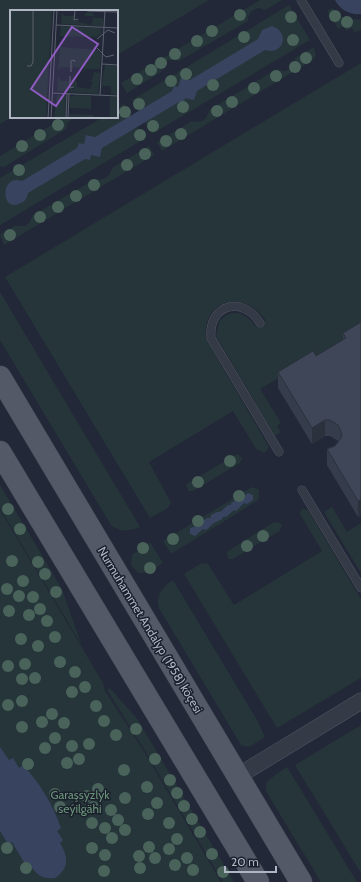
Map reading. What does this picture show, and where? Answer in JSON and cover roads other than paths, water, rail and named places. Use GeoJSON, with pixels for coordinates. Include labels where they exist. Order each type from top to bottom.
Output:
{"type":"FeatureCollection","features":[{"type":"Feature","properties":{"kind":"main road","name":"Nurmuhammet Andalyp (1958) köçesi"},"geometry":{"type":"LineString","coordinates":[[0,377],[302,882]]}},
{"type":"Feature","properties":{"kind":"main road"},"geometry":{"type":"LineString","coordinates":[[0,452],[258,882]]}},
{"type":"Feature","properties":{"kind":"street"},"geometry":{"type":"LineString","coordinates":[[238,776],[361,701]]}},
{"type":"Feature","properties":{"kind":"lane"},"geometry":{"type":"LineString","coordinates":[[301,0],[339,63]]}},
{"type":"Feature","properties":{"kind":"lane"},"geometry":{"type":"LineString","coordinates":[[260,323],[252,312],[246,309],[233,306],[226,308],[220,312],[212,322],[211,338],[279,452]]}},
{"type":"Feature","properties":{"kind":"lane"},"geometry":{"type":"LineString","coordinates":[[302,490],[361,588]]}},
{"type":"Feature","properties":{"kind":"water"},"geometry":{"type":"Polygon","coordinates":[[[335,0],[361,0],[361,14],[353,14],[346,11],[337,4],[335,0]]]}},
{"type":"Feature","properties":{"kind":"water"},"geometry":{"type":"Polygon","coordinates":[[[272,26],[278,29],[283,38],[280,47],[276,50],[265,50],[197,91],[194,100],[185,98],[184,103],[179,102],[102,148],[100,157],[91,155],[90,160],[85,159],[28,193],[23,202],[14,205],[9,203],[6,199],[6,187],[10,183],[15,180],[22,181],[77,148],[79,143],[84,144],[86,135],[95,137],[172,91],[174,86],[178,87],[181,78],[190,80],[258,39],[262,30],[272,26]]]}},
{"type":"Feature","properties":{"kind":"water"},"geometry":{"type":"Polygon","coordinates":[[[248,493],[253,495],[253,500],[247,504],[244,503],[236,511],[234,510],[226,517],[224,516],[222,519],[214,523],[206,530],[203,529],[195,536],[190,534],[190,528],[199,525],[207,518],[211,518],[211,515],[220,512],[228,505],[231,505],[231,503],[248,493]]]}},
{"type":"Feature","properties":{"kind":"water"},"geometry":{"type":"Polygon","coordinates":[[[0,747],[9,760],[13,758],[19,768],[23,765],[35,779],[58,819],[61,828],[57,831],[63,840],[60,843],[65,853],[66,862],[63,870],[55,878],[42,877],[28,862],[25,864],[12,842],[8,844],[0,831],[0,747]]]}},
{"type":"Feature","properties":{"kind":"park label","name":"Garaşsyzlyk seýilgähi"},"geometry":{"type":"Point","coordinates":[80,802]}}]}
